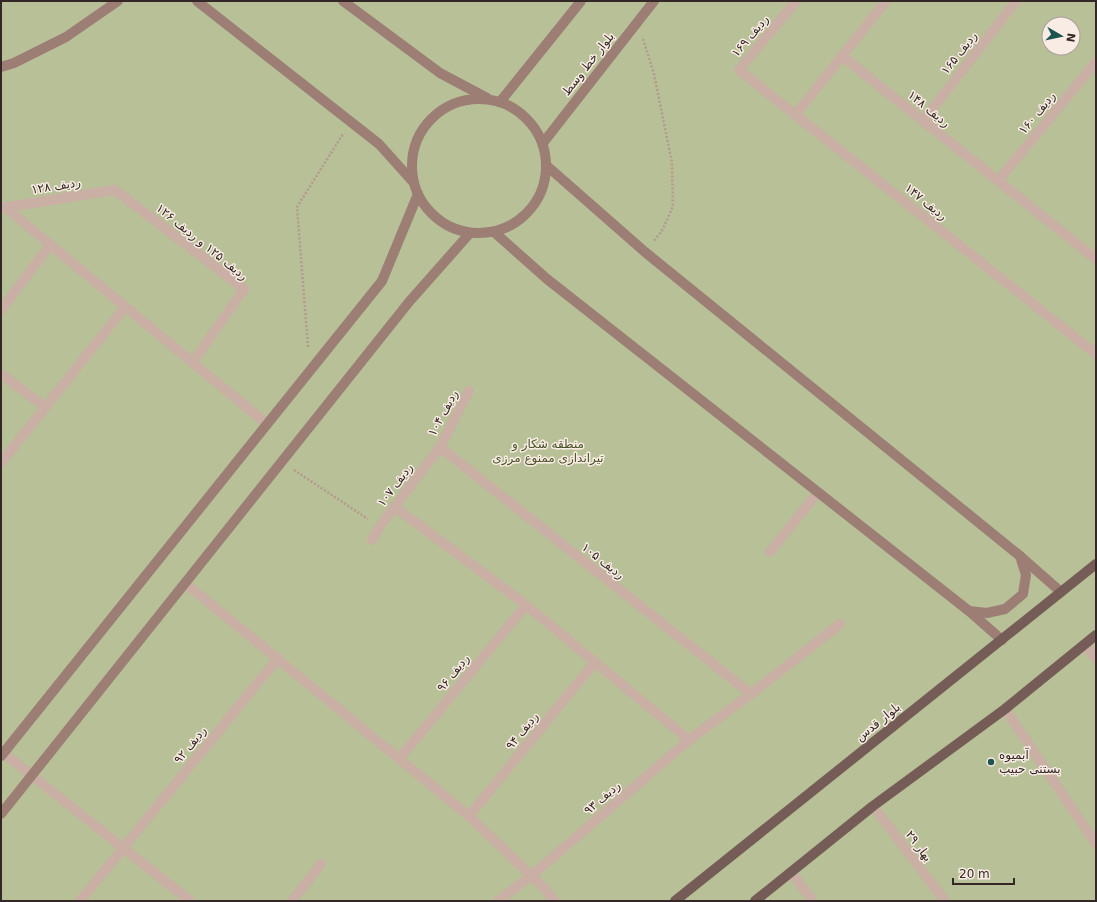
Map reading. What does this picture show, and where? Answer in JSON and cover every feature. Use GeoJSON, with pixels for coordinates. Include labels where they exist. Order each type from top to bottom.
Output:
{"type":"FeatureCollection","features":[{"type":"Feature","properties":{"kind":"main road"},"geometry":{"type":"LineString","coordinates":[[1,67],[14,63],[66,37],[118,1]]}},
{"type":"Feature","properties":{"kind":"main road"},"geometry":{"type":"LineString","coordinates":[[197,1],[379,144],[414,183]]}},
{"type":"Feature","properties":{"kind":"main road"},"geometry":{"type":"LineString","coordinates":[[343,1],[440,74],[488,99],[500,102],[518,111],[533,125],[543,143],[546,166],[543,188],[532,208],[515,224],[494,232],[470,233],[449,227],[431,213],[418,194],[414,183],[412,165],[415,146],[423,129],[436,115],[452,105],[469,99],[488,99]]}},
{"type":"Feature","properties":{"kind":"main road"},"geometry":{"type":"LineString","coordinates":[[500,102],[581,1]]}},
{"type":"Feature","properties":{"kind":"main road","name":"بلوار خط وسط"},"geometry":{"type":"LineString","coordinates":[[543,143],[654,1]]}},
{"type":"Feature","properties":{"kind":"main road"},"geometry":{"type":"LineString","coordinates":[[546,166],[645,252],[1020,556],[1061,592]]}},
{"type":"Feature","properties":{"kind":"main road"},"geometry":{"type":"LineString","coordinates":[[2,753],[382,281],[418,194]]}},
{"type":"Feature","properties":{"kind":"main road"},"geometry":{"type":"LineString","coordinates":[[494,232],[547,279],[969,611],[1002,640]]}},
{"type":"Feature","properties":{"kind":"main road"},"geometry":{"type":"LineString","coordinates":[[1,814],[409,302],[470,233]]}},
{"type":"Feature","properties":{"kind":"main road"},"geometry":{"type":"LineString","coordinates":[[969,611],[987,613],[1005,609],[1023,594],[1026,575],[1020,556]]}},
{"type":"Feature","properties":{"kind":"main road","name":"بلوار قدس"},"geometry":{"type":"LineString","coordinates":[[675,901],[1096,564]]}},
{"type":"Feature","properties":{"kind":"main road"},"geometry":{"type":"LineString","coordinates":[[755,901],[873,806],[1005,709],[1096,635]]}},
{"type":"Feature","properties":{"kind":"street","name":"ردیف ۱۶۹"},"geometry":{"type":"LineString","coordinates":[[739,70],[796,1]]}},
{"type":"Feature","properties":{"kind":"street"},"geometry":{"type":"LineString","coordinates":[[796,114],[886,1]]}},
{"type":"Feature","properties":{"kind":"street","name":"ردیف ۱۶۵"},"geometry":{"type":"LineString","coordinates":[[923,121],[1016,1]]}},
{"type":"Feature","properties":{"kind":"street","name":"ردیف ۱۴۸"},"geometry":{"type":"LineString","coordinates":[[842,56],[1096,260]]}},
{"type":"Feature","properties":{"kind":"street","name":"ردیف ۱۶۰"},"geometry":{"type":"LineString","coordinates":[[998,181],[1096,62]]}},
{"type":"Feature","properties":{"kind":"street","name":"ردیف ۱۴۷"},"geometry":{"type":"LineString","coordinates":[[739,70],[1096,354]]}},
{"type":"Feature","properties":{"kind":"street","name":"ردیف ۱۲۸"},"geometry":{"type":"LineString","coordinates":[[3,207],[115,190]]}},
{"type":"Feature","properties":{"kind":"street","name":"ردیف ۱۲۵ و ردیف ۱۲۶"},"geometry":{"type":"LineString","coordinates":[[115,190],[244,289],[193,362]]}},
{"type":"Feature","properties":{"kind":"street"},"geometry":{"type":"LineString","coordinates":[[3,207],[267,424]]}},
{"type":"Feature","properties":{"kind":"street"},"geometry":{"type":"LineString","coordinates":[[1,310],[50,245]]}},
{"type":"Feature","properties":{"kind":"street"},"geometry":{"type":"LineString","coordinates":[[1,463],[126,307]]}},
{"type":"Feature","properties":{"kind":"street"},"geometry":{"type":"LineString","coordinates":[[1,374],[45,407]]}},
{"type":"Feature","properties":{"kind":"street","name":"ردیف ۱۰۴"},"geometry":{"type":"LineString","coordinates":[[440,447],[469,391]]}},
{"type":"Feature","properties":{"kind":"street","name":"ردیف ۱۰۷"},"geometry":{"type":"LineString","coordinates":[[372,540],[380,526],[440,447]]}},
{"type":"Feature","properties":{"kind":"street","name":"ردیف ۱۰۵"},"geometry":{"type":"LineString","coordinates":[[440,447],[751,694]]}},
{"type":"Feature","properties":{"kind":"street"},"geometry":{"type":"LineString","coordinates":[[770,552],[818,492]]}},
{"type":"Feature","properties":{"kind":"street"},"geometry":{"type":"LineString","coordinates":[[395,507],[526,605],[689,740]]}},
{"type":"Feature","properties":{"kind":"street"},"geometry":{"type":"LineString","coordinates":[[185,583],[469,816],[546,890],[554,901]]}},
{"type":"Feature","properties":{"kind":"street","name":"ردیف ۹۶"},"geometry":{"type":"LineString","coordinates":[[400,758],[526,605]]}},
{"type":"Feature","properties":{"kind":"street","name":"ردیف ۹۳"},"geometry":{"type":"LineString","coordinates":[[498,901],[531,876],[689,740],[751,694],[840,624]]}},
{"type":"Feature","properties":{"kind":"street"},"geometry":{"type":"LineString","coordinates":[[1085,645],[1096,659]]}},
{"type":"Feature","properties":{"kind":"street","name":"ردیف ۹۲"},"geometry":{"type":"LineString","coordinates":[[80,901],[278,658]]}},
{"type":"Feature","properties":{"kind":"street","name":"ردیف ۹۴"},"geometry":{"type":"LineString","coordinates":[[469,816],[595,662]]}},
{"type":"Feature","properties":{"kind":"street"},"geometry":{"type":"LineString","coordinates":[[1005,709],[1096,844]]}},
{"type":"Feature","properties":{"kind":"street"},"geometry":{"type":"LineString","coordinates":[[2,753],[190,901]]}},
{"type":"Feature","properties":{"kind":"street","name":"بهار ۲۹"},"geometry":{"type":"LineString","coordinates":[[873,806],[944,901]]}},
{"type":"Feature","properties":{"kind":"street"},"geometry":{"type":"LineString","coordinates":[[292,901],[321,864]]}},
{"type":"Feature","properties":{"kind":"street"},"geometry":{"type":"LineString","coordinates":[[791,872],[813,901]]}},
{"type":"Feature","properties":{"kind":"path"},"geometry":{"type":"LineString","coordinates":[[637,22],[654,74],[672,163],[673,206],[664,229],[645,252]]}},
{"type":"Feature","properties":{"kind":"path"},"geometry":{"type":"LineString","coordinates":[[310,370],[297,207],[351,122]]}},
{"type":"Feature","properties":{"kind":"path"},"geometry":{"type":"LineString","coordinates":[[282,462],[380,526]]}},
{"type":"Feature","properties":{"kind":"green space","name":"منطقه شکار و تیراندازی ممنوع مرزی"},"geometry":{"type":"Polygon","coordinates":[[[1,1],[1096,1],[1096,901],[1,901],[1,1]]]}},
{"type":"Feature","properties":{"kind":"place","name":"آبمیوه بستنی حبیب"},"geometry":{"type":"Point","coordinates":[991,762]}}]}
